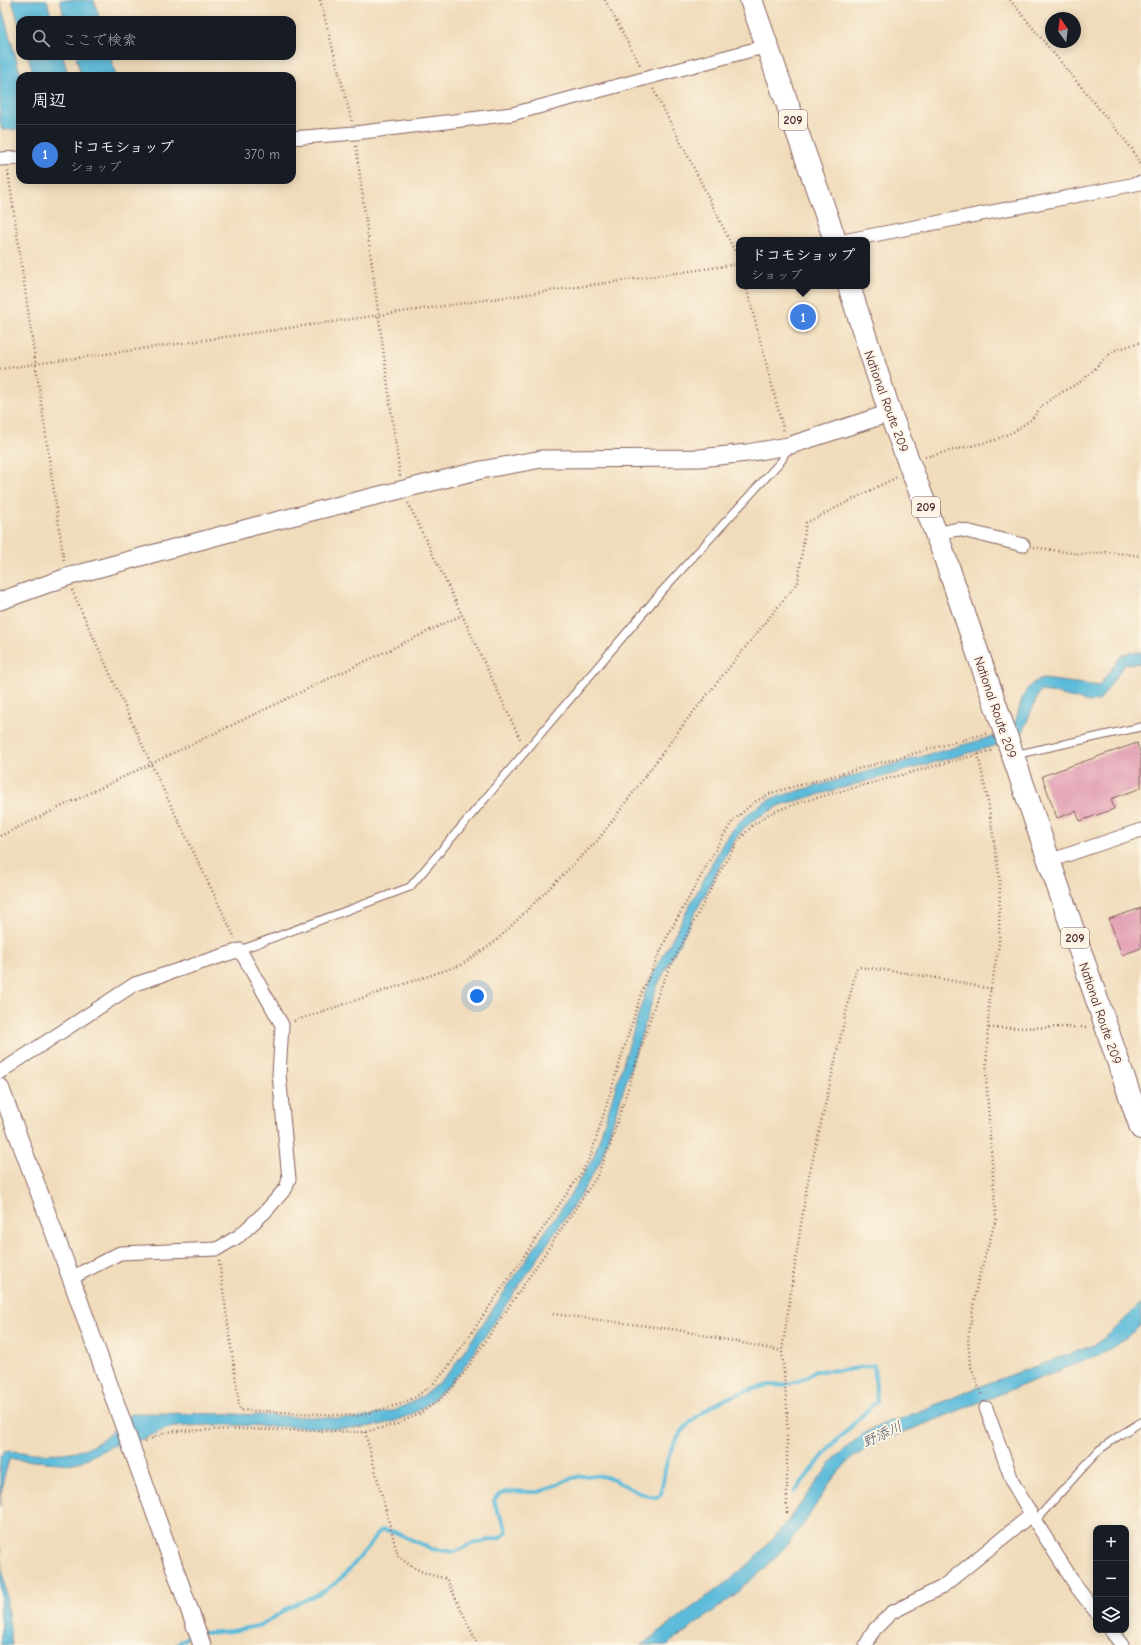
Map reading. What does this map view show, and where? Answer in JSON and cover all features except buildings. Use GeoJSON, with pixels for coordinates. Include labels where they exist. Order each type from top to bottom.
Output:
{"type":"FeatureCollection","features":[{"type":"Feature","properties":{"kind":"highway","name":"209"},"geometry":{"type":"LineString","coordinates":[[751,0],[834,237]]}},
{"type":"Feature","properties":{"kind":"highway","name":"National Route 209"},"geometry":{"type":"LineString","coordinates":[[850,289],[890,413],[936,534],[1005,741],[1049,861],[1141,1128]]}},
{"type":"Feature","properties":{"kind":"street"},"geometry":{"type":"LineString","coordinates":[[296,138],[355,133],[512,114],[767,46]]}},
{"type":"Feature","properties":{"kind":"street"},"geometry":{"type":"LineString","coordinates":[[3,159],[16,158]]}},
{"type":"Feature","properties":{"kind":"street"},"geometry":{"type":"LineString","coordinates":[[863,237],[1141,183]]}},
{"type":"Feature","properties":{"kind":"street"},"geometry":{"type":"LineString","coordinates":[[0,601],[67,577],[255,526],[481,470],[542,459],[700,458],[747,453],[788,446],[890,413]]}},
{"type":"Feature","properties":{"kind":"street"},"geometry":{"type":"LineString","coordinates":[[936,534],[958,530],[1023,545]]}},
{"type":"Feature","properties":{"kind":"street"},"geometry":{"type":"LineString","coordinates":[[1049,861],[1141,830]]}},
{"type":"Feature","properties":{"kind":"street"},"geometry":{"type":"LineString","coordinates":[[0,1072],[136,984],[240,950],[282,1025],[279,1074],[289,1179],[286,1188],[265,1212],[239,1236],[217,1249],[120,1253],[71,1278]]}},
{"type":"Feature","properties":{"kind":"street"},"geometry":{"type":"LineString","coordinates":[[0,1087],[133,1448],[202,1645]]}},
{"type":"Feature","properties":{"kind":"street"},"geometry":{"type":"LineString","coordinates":[[986,1408],[1012,1483],[1078,1589],[1093,1608]]}},
{"type":"Feature","properties":{"kind":"street"},"geometry":{"type":"LineString","coordinates":[[866,1645],[874,1630],[891,1613],[942,1587],[1033,1518]]}},
{"type":"Feature","properties":{"kind":"street"},"geometry":{"type":"LineString","coordinates":[[1112,1633],[1122,1645]]}},
{"type":"Feature","properties":{"kind":"lane"},"geometry":{"type":"LineString","coordinates":[[240,950],[410,887],[662,591],[782,460],[788,446]]}},
{"type":"Feature","properties":{"kind":"lane"},"geometry":{"type":"LineString","coordinates":[[1005,741],[1141,727]]}},
{"type":"Feature","properties":{"kind":"lane"},"geometry":{"type":"LineString","coordinates":[[1033,1518],[1099,1450],[1141,1422]]}},
{"type":"Feature","properties":{"kind":"path"},"geometry":{"type":"LineString","coordinates":[[320,0],[355,133],[380,315],[401,489],[462,615],[525,751]]}},
{"type":"Feature","properties":{"kind":"path"},"geometry":{"type":"LineString","coordinates":[[605,0],[694,168],[736,254]]}},
{"type":"Feature","properties":{"kind":"path"},"geometry":{"type":"LineString","coordinates":[[1010,0],[1132,149],[1141,166]]}},
{"type":"Feature","properties":{"kind":"path"},"geometry":{"type":"LineString","coordinates":[[3,159],[67,577],[152,764],[240,950]]}},
{"type":"Feature","properties":{"kind":"path"},"geometry":{"type":"LineString","coordinates":[[0,369],[736,264]]}},
{"type":"Feature","properties":{"kind":"path"},"geometry":{"type":"LineString","coordinates":[[747,289],[788,446]]}},
{"type":"Feature","properties":{"kind":"path"},"geometry":{"type":"LineString","coordinates":[[282,1025],[461,964],[496,941],[598,840],[686,721],[798,582],[806,522],[911,465],[995,440],[1015,431],[1032,419],[1048,401],[1082,381],[1114,351],[1141,342]]}},
{"type":"Feature","properties":{"kind":"path"},"geometry":{"type":"LineString","coordinates":[[1023,545],[1078,554],[1108,552],[1141,556]]}},
{"type":"Feature","properties":{"kind":"path"},"geometry":{"type":"LineString","coordinates":[[0,836],[462,615]]}},
{"type":"Feature","properties":{"kind":"path"},"geometry":{"type":"LineString","coordinates":[[217,1249],[240,1410],[359,1416],[401,1404],[415,1396],[432,1385],[446,1370],[588,1161],[641,994],[667,937],[733,821],[753,803],[771,793],[1005,741]]}},
{"type":"Feature","properties":{"kind":"path"},"geometry":{"type":"LineString","coordinates":[[133,1448],[167,1432],[175,1431],[239,1429],[365,1432],[397,1424],[419,1414],[438,1401],[452,1387],[488,1339],[596,1178],[610,1146],[659,991],[724,864],[740,839],[752,826],[770,813],[801,802],[978,754],[988,802],[1000,881],[999,944],[991,989],[986,1077],[996,1219],[977,1284],[968,1339],[970,1364],[986,1408]]}},
{"type":"Feature","properties":{"kind":"path"},"geometry":{"type":"LineString","coordinates":[[787,1513],[787,1409],[782,1351],[807,1184],[856,969],[859,967],[895,971],[948,979],[991,989]]}},
{"type":"Feature","properties":{"kind":"path"},"geometry":{"type":"LineString","coordinates":[[989,1028],[1106,1027]]}},
{"type":"Feature","properties":{"kind":"path"},"geometry":{"type":"LineString","coordinates":[[553,1314],[678,1330],[782,1351]]}},
{"type":"Feature","properties":{"kind":"path"},"geometry":{"type":"LineString","coordinates":[[365,1432],[398,1556],[414,1568],[431,1576],[446,1578],[478,1645]]}},
{"type":"Feature","properties":{"kind":"water"},"geometry":{"type":"Polygon","coordinates":[[[12,0],[47,0],[51,16],[17,16],[12,0]]]}},
{"type":"Feature","properties":{"kind":"water"},"geometry":{"type":"Polygon","coordinates":[[[60,0],[94,0],[99,16],[64,16],[60,0]]]}},
{"type":"Feature","properties":{"kind":"water"},"geometry":{"type":"Polygon","coordinates":[[[0,2],[20,72],[16,72],[16,129],[2,130],[0,122],[0,2]]]}},
{"type":"Feature","properties":{"kind":"water"},"geometry":{"type":"Polygon","coordinates":[[[29,60],[64,60],[67,72],[33,72],[29,60]]]}},
{"type":"Feature","properties":{"kind":"water"},"geometry":{"type":"Polygon","coordinates":[[[77,60],[111,60],[115,72],[80,72],[77,60]]]}},
{"type":"Feature","properties":{"kind":"water"},"geometry":{"type":"Polygon","coordinates":[[[1130,652],[1141,652],[1141,663],[1124,665],[1100,700],[1089,702],[1050,692],[1040,691],[1022,733],[1017,738],[1001,744],[781,805],[755,819],[744,828],[734,841],[722,862],[657,986],[600,1162],[581,1194],[462,1370],[430,1402],[403,1418],[388,1423],[360,1428],[221,1425],[174,1427],[165,1429],[140,1440],[112,1446],[84,1460],[69,1464],[11,1459],[9,1460],[3,1480],[0,1506],[0,1457],[4,1452],[65,1453],[87,1448],[97,1443],[133,1413],[234,1414],[356,1419],[396,1410],[424,1395],[442,1380],[454,1366],[575,1188],[594,1156],[648,984],[723,843],[733,829],[751,812],[773,798],[995,736],[1013,727],[1026,691],[1036,681],[1044,679],[1099,686],[1120,657],[1130,652]]]}},
{"type":"Feature","properties":{"kind":"water","name":"野添川"},"geometry":{"type":"Polygon","coordinates":[[[1141,1303],[1141,1325],[1111,1350],[887,1439],[886,1437],[849,1460],[831,1481],[803,1525],[787,1545],[763,1570],[744,1585],[737,1594],[667,1645],[641,1645],[728,1581],[751,1562],[783,1527],[834,1459],[861,1435],[892,1419],[893,1422],[986,1384],[1094,1345],[1111,1333],[1141,1303]]]}},
{"type":"Feature","properties":{"kind":"water"},"geometry":{"type":"Polygon","coordinates":[[[0,1547],[12,1645],[1,1645],[0,1547]]]}},
{"type":"Feature","properties":{"kind":"waterway"},"geometry":{"type":"LineString","coordinates":[[203,1633],[232,1631],[262,1625],[288,1608],[326,1590],[349,1570],[370,1545],[377,1534],[382,1530],[395,1532],[432,1549],[455,1552],[471,1544],[500,1538],[507,1532],[494,1500],[502,1493],[514,1491],[538,1492],[569,1479],[581,1476],[600,1476],[608,1477],[642,1494],[657,1497],[661,1495],[667,1460],[678,1437],[688,1425],[712,1406],[755,1388],[795,1382],[815,1371],[846,1370],[874,1365],[877,1401],[831,1446],[794,1492]]}},
{"type":"Feature","properties":{"kind":"waterway"},"geometry":{"type":"LineString","coordinates":[[177,1645],[192,1633]]}},
{"type":"Feature","properties":{"kind":"place","name":"ドコモショップ"},"geometry":{"type":"Point","coordinates":[803,317]}}]}
